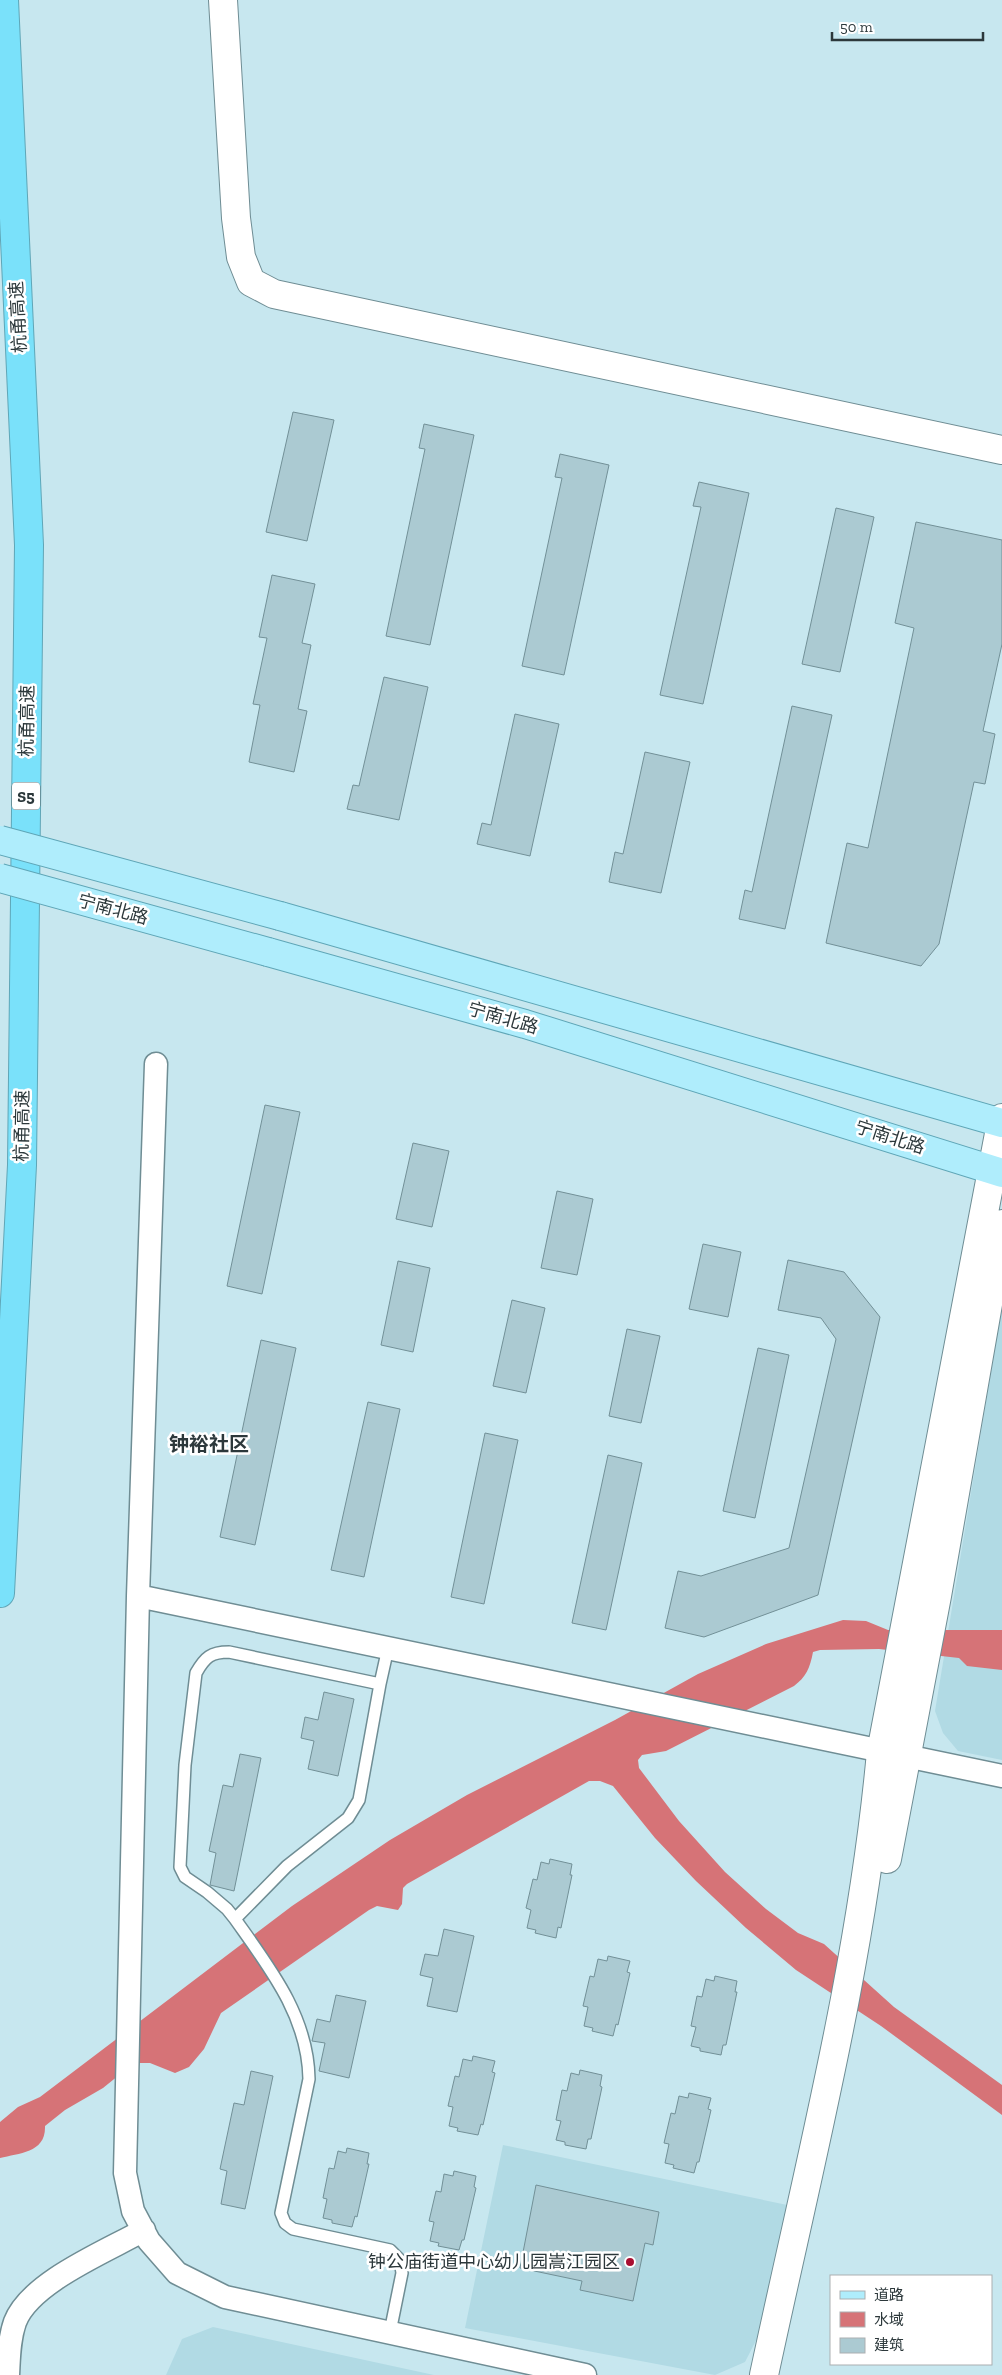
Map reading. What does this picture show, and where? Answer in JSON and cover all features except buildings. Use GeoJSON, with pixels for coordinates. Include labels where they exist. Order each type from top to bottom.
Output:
{"type":"FeatureCollection","features":[{"type":"Feature","properties":{"kind":"highway","name":"杭甬高速"},"geometry":{"type":"LineString","coordinates":[[0,1593],[22,1165],[28,545],[4,0]]}},
{"type":"Feature","properties":{"kind":"main road","name":"宁南北路"},"geometry":{"type":"LineString","coordinates":[[0,840],[280,916],[1002,1121]]}},
{"type":"Feature","properties":{"kind":"main road","name":"宁南北路"},"geometry":{"type":"LineString","coordinates":[[0,878],[525,1024],[997,1171]]}},
{"type":"Feature","properties":{"kind":"street"},"geometry":{"type":"LineString","coordinates":[[223,0],[236,218],[241,256],[251,282],[274,294],[1002,450]]}},
{"type":"Feature","properties":{"kind":"street"},"geometry":{"type":"LineString","coordinates":[[156,1064],[138,1596],[125,2173],[133,2211],[149,2241],[177,2273],[226,2297],[585,2375]]}},
{"type":"Feature","properties":{"kind":"street"},"geometry":{"type":"LineString","coordinates":[[781,2375],[850,2055],[871,1947],[894,1754],[997,1171],[1002,1121]]}},
{"type":"Feature","properties":{"kind":"street"},"geometry":{"type":"LineString","coordinates":[[764,2375],[844,2005],[874,1835],[894,1754],[920,1692],[1002,1224]]}},
{"type":"Feature","properties":{"kind":"street"},"geometry":{"type":"LineString","coordinates":[[138,1596],[1002,1776]]}},
{"type":"Feature","properties":{"kind":"street"},"geometry":{"type":"LineString","coordinates":[[8,2375],[10,2342],[16,2321],[31,2297],[49,2282],[144,2230]]}},
{"type":"Feature","properties":{"kind":"lane"},"geometry":{"type":"LineString","coordinates":[[234,1919],[287,1866],[348,1818],[359,1800],[388,1648]]}},
{"type":"Feature","properties":{"kind":"lane"},"geometry":{"type":"LineString","coordinates":[[380,1684],[229,1652],[214,1652],[203,1660],[196,1673],[186,1756],[180,1867],[185,1877],[227,1909],[280,1984],[290,2001],[309,2064],[309,2079],[281,2213],[285,2223],[293,2229],[390,2250],[400,2260],[402,2273],[390,2332]]}},
{"type":"Feature","properties":{"kind":"shaded area"},"geometry":{"type":"Polygon","coordinates":[[[1002,1305],[1002,1760],[958,1751],[943,1733],[935,1711],[1002,1305]]]}},
{"type":"Feature","properties":{"kind":"shaded area","name":"钟公庙街道中心幼儿园嵩江园区"},"geometry":{"type":"Polygon","coordinates":[[[503,2145],[792,2206],[768,2317],[745,2362],[715,2375],[465,2328],[503,2145]]]}},
{"type":"Feature","properties":{"kind":"shaded area"},"geometry":{"type":"Polygon","coordinates":[[[213,2327],[434,2375],[166,2375],[182,2339],[213,2327]]]}},
{"type":"Feature","properties":{"kind":"water"},"geometry":{"type":"Polygon","coordinates":[[[843,1620],[866,1621],[888,1630],[1002,1630],[1002,1670],[967,1666],[959,1658],[879,1649],[820,1650],[813,1652],[807,1672],[794,1686],[666,1751],[642,1755],[638,1760],[639,1768],[679,1821],[725,1872],[766,1909],[798,1933],[824,1944],[894,2007],[1002,2085],[1002,2115],[881,2026],[796,1970],[746,1928],[696,1881],[655,1838],[613,1786],[600,1781],[589,1781],[407,1884],[403,1888],[402,1904],[398,1910],[377,1906],[369,1910],[221,2013],[204,2049],[189,2067],[175,2073],[150,2063],[134,2063],[103,2088],[65,2110],[45,2126],[41,2142],[36,2147],[23,2153],[0,2158],[0,2122],[18,2107],[40,2097],[292,1906],[390,1840],[467,1795],[615,1720],[698,1674],[766,1644],[843,1620]]]}},
{"type":"Feature","properties":{"kind":"place","name":"钟公庙街道中心幼儿园嵩江园区"},"geometry":{"type":"Point","coordinates":[630,2262]}},
{"type":"Feature","properties":{"kind":"district","name":"钟裕社区"},"geometry":{"type":"Point","coordinates":[209,1444]}}]}
